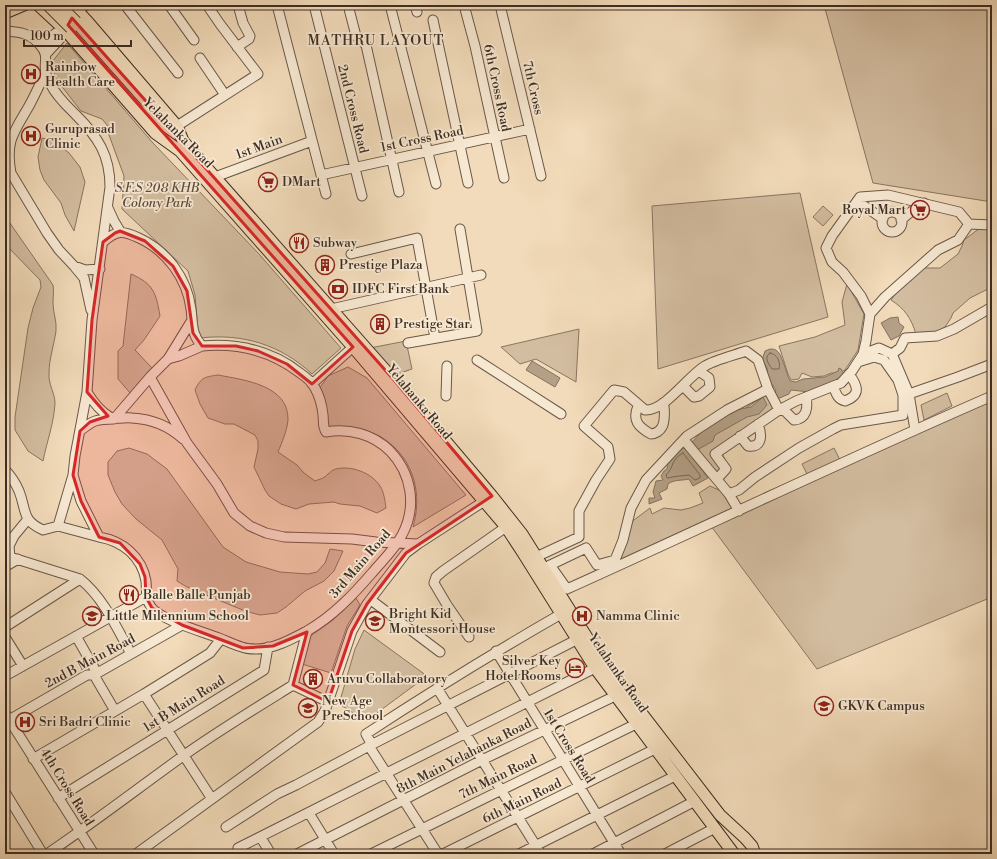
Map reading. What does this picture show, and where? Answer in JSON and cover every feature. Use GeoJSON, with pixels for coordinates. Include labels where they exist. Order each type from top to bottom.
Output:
{"type":"FeatureCollection","features":[{"type":"Feature","properties":{"kind":"main road"},"geometry":{"type":"LineString","coordinates":[[5,14],[24,5]]}},
{"type":"Feature","properties":{"kind":"main road"},"geometry":{"type":"LineString","coordinates":[[38,5],[71,27]]}},
{"type":"Feature","properties":{"kind":"main road"},"geometry":{"type":"LineString","coordinates":[[48,5],[71,27],[181,146]]}},
{"type":"Feature","properties":{"kind":"main road"},"geometry":{"type":"LineString","coordinates":[[59,5],[71,27]]}},
{"type":"Feature","properties":{"kind":"main road","name":"Yelahanka Road"},"geometry":{"type":"LineString","coordinates":[[78,6],[177,126],[181,146],[353,347],[522,534],[536,557],[547,567],[603,663],[720,815],[745,838],[752,846],[755,854]]}},
{"type":"Feature","properties":{"kind":"main road","name":"Yelahanka Road"},"geometry":{"type":"LineString","coordinates":[[181,146],[215,177],[394,380],[488,498],[595,668],[734,854]]}},
{"type":"Feature","properties":{"kind":"street"},"geometry":{"type":"LineString","coordinates":[[125,5],[178,73]]}},
{"type":"Feature","properties":{"kind":"street"},"geometry":{"type":"LineString","coordinates":[[169,5],[194,40]]}},
{"type":"Feature","properties":{"kind":"street"},"geometry":{"type":"LineString","coordinates":[[177,126],[258,74],[207,5]]}},
{"type":"Feature","properties":{"kind":"street"},"geometry":{"type":"LineString","coordinates":[[237,47],[249,39],[250,36],[243,23],[238,5]]}},
{"type":"Feature","properties":{"kind":"street"},"geometry":{"type":"LineString","coordinates":[[277,5],[326,194]]}},
{"type":"Feature","properties":{"kind":"street","name":"2nd Cross Road"},"geometry":{"type":"LineString","coordinates":[[314,5],[362,196]]}},
{"type":"Feature","properties":{"kind":"street"},"geometry":{"type":"LineString","coordinates":[[348,5],[356,36],[366,45],[399,192]]}},
{"type":"Feature","properties":{"kind":"street"},"geometry":{"type":"LineString","coordinates":[[390,5],[436,184]]}},
{"type":"Feature","properties":{"kind":"street","name":"6th Cross Road"},"geometry":{"type":"LineString","coordinates":[[464,5],[475,46],[504,178]]}},
{"type":"Feature","properties":{"kind":"street","name":"7th Cross"},"geometry":{"type":"LineString","coordinates":[[500,5],[541,176]]}},
{"type":"Feature","properties":{"kind":"street"},"geometry":{"type":"LineString","coordinates":[[43,50],[56,32],[71,27],[78,6]]}},
{"type":"Feature","properties":{"kind":"street"},"geometry":{"type":"LineString","coordinates":[[433,20],[468,183]]}},
{"type":"Feature","properties":{"kind":"street"},"geometry":{"type":"LineString","coordinates":[[5,31],[29,35],[43,50],[46,73],[51,86],[60,99],[91,131],[104,153],[110,178],[100,269],[92,320],[87,392],[73,475],[58,526]]}},
{"type":"Feature","properties":{"kind":"street"},"geometry":{"type":"LineString","coordinates":[[200,58],[225,95]]}},
{"type":"Feature","properties":{"kind":"street"},"geometry":{"type":"LineString","coordinates":[[46,73],[14,131],[9,151],[11,172],[47,233],[59,250],[84,278],[92,320]]}},
{"type":"Feature","properties":{"kind":"street","name":"1st Cross Road"},"geometry":{"type":"LineString","coordinates":[[321,175],[530,129]]}},
{"type":"Feature","properties":{"kind":"street","name":"1st Main"},"geometry":{"type":"LineString","coordinates":[[215,177],[312,142]]}},
{"type":"Feature","properties":{"kind":"street"},"geometry":{"type":"LineString","coordinates":[[870,314],[861,296],[843,272],[832,262],[826,248],[832,236],[860,197],[888,194],[959,212],[969,224],[992,225]]}},
{"type":"Feature","properties":{"kind":"street"},"geometry":{"type":"LineString","coordinates":[[857,201],[883,219],[884,227],[889,232],[899,230],[902,224],[898,215],[892,213],[886,215],[883,219]]}},
{"type":"Feature","properties":{"kind":"street"},"geometry":{"type":"LineString","coordinates":[[901,220],[924,203]]}},
{"type":"Feature","properties":{"kind":"street"},"geometry":{"type":"LineString","coordinates":[[108,204],[114,221],[120,231],[137,237],[160,251],[173,266],[187,291],[190,301],[193,333],[196,340],[202,346],[168,359]]}},
{"type":"Feature","properties":{"kind":"street"},"geometry":{"type":"LineString","coordinates":[[717,479],[726,469],[715,454],[779,410],[841,383],[860,358],[866,341],[870,314],[885,297],[938,250],[958,240],[969,224]]}},
{"type":"Feature","properties":{"kind":"street"},"geometry":{"type":"LineString","coordinates":[[408,343],[477,331],[460,229]]}},
{"type":"Feature","properties":{"kind":"street"},"geometry":{"type":"LineString","coordinates":[[103,242],[120,231]]}},
{"type":"Feature","properties":{"kind":"street"},"geometry":{"type":"LineString","coordinates":[[350,254],[417,238],[435,338]]}},
{"type":"Feature","properties":{"kind":"street"},"geometry":{"type":"LineString","coordinates":[[74,266],[85,270],[100,269]]}},
{"type":"Feature","properties":{"kind":"street"},"geometry":{"type":"LineString","coordinates":[[331,309],[481,275]]}},
{"type":"Feature","properties":{"kind":"street"},"geometry":{"type":"LineString","coordinates":[[892,354],[900,348],[905,338],[937,336],[954,329],[992,307]]}},
{"type":"Feature","properties":{"kind":"street"},"geometry":{"type":"LineString","coordinates":[[114,419],[150,377],[168,359],[192,320]]}},
{"type":"Feature","properties":{"kind":"street","name":"3rd Main Road"},"geometry":{"type":"LineString","coordinates":[[146,597],[152,608],[162,615],[182,624],[243,648],[257,649],[268,647],[284,642],[307,631],[338,609],[356,591],[397,543],[408,520],[411,504],[409,487],[404,471],[389,450],[368,436],[347,431],[326,432],[323,427],[324,417],[321,402],[312,384],[296,370],[287,364],[258,351],[236,346],[202,346]]}},
{"type":"Feature","properties":{"kind":"street"},"geometry":{"type":"LineString","coordinates":[[312,384],[353,347]]}},
{"type":"Feature","properties":{"kind":"street"},"geometry":{"type":"LineString","coordinates":[[729,494],[739,490],[754,477],[799,448],[841,425],[903,415],[902,384],[892,354],[879,348],[860,358]]}},
{"type":"Feature","properties":{"kind":"street"},"geometry":{"type":"LineString","coordinates":[[536,557],[579,537],[579,511],[596,480],[610,459],[608,447],[584,426],[614,390],[624,392],[638,406],[645,410],[652,411],[683,386],[705,365],[746,351],[758,360],[768,389],[779,410]]}},
{"type":"Feature","properties":{"kind":"street"},"geometry":{"type":"LineString","coordinates":[[860,358],[874,357],[884,360],[910,394],[915,430]]}},
{"type":"Feature","properties":{"kind":"street"},"geometry":{"type":"LineString","coordinates":[[477,360],[561,414]]}},
{"type":"Feature","properties":{"kind":"street"},"geometry":{"type":"LineString","coordinates":[[910,394],[992,364]]}},
{"type":"Feature","properties":{"kind":"street"},"geometry":{"type":"LineString","coordinates":[[446,396],[447,366]]}},
{"type":"Feature","properties":{"kind":"street"},"geometry":{"type":"LineString","coordinates":[[683,386],[694,397],[699,396],[710,387],[709,378],[699,371]]}},
{"type":"Feature","properties":{"kind":"street"},"geometry":{"type":"LineString","coordinates":[[833,386],[841,400],[845,401],[854,397],[857,386],[849,374]]}},
{"type":"Feature","properties":{"kind":"street"},"geometry":{"type":"LineString","coordinates":[[150,377],[187,443],[217,484],[234,513],[244,522],[258,530],[275,535],[418,544]]}},
{"type":"Feature","properties":{"kind":"street"},"geometry":{"type":"LineString","coordinates":[[768,389],[727,410],[687,436],[646,480],[631,508],[623,540],[615,560],[597,565],[586,548],[547,567],[567,589],[992,396]]}},
{"type":"Feature","properties":{"kind":"street"},"geometry":{"type":"LineString","coordinates":[[87,392],[96,406],[114,419]]}},
{"type":"Feature","properties":{"kind":"street"},"geometry":{"type":"LineString","coordinates":[[779,410],[786,411],[794,420],[798,420],[804,416],[806,412],[806,397]]}},
{"type":"Feature","properties":{"kind":"street"},"geometry":{"type":"LineString","coordinates":[[638,406],[635,413],[635,419],[641,427],[651,434],[654,434],[662,427],[665,409],[663,403]]}},
{"type":"Feature","properties":{"kind":"street"},"geometry":{"type":"LineString","coordinates":[[80,431],[90,422],[99,419],[132,418],[150,420],[170,429],[187,443]]}},
{"type":"Feature","properties":{"kind":"street"},"geometry":{"type":"LineString","coordinates":[[740,436],[748,446],[758,444],[761,435],[758,424]]}},
{"type":"Feature","properties":{"kind":"street"},"geometry":{"type":"LineString","coordinates":[[684,440],[729,494],[739,511]]}},
{"type":"Feature","properties":{"kind":"street"},"geometry":{"type":"LineString","coordinates":[[5,676],[146,597],[145,577],[136,558],[131,552],[120,543],[99,536],[58,526],[43,530],[33,525],[23,509],[19,491],[7,475]]}},
{"type":"Feature","properties":{"kind":"street"},"geometry":{"type":"LineString","coordinates":[[73,475],[81,501],[99,536]]}},
{"type":"Feature","properties":{"kind":"street"},"geometry":{"type":"LineString","coordinates":[[136,854],[318,722],[325,711],[352,631],[369,602],[406,553],[488,498]]}},
{"type":"Feature","properties":{"kind":"street"},"geometry":{"type":"LineString","coordinates":[[28,519],[7,545],[10,557],[80,579],[87,584],[110,617],[131,654]]}},
{"type":"Feature","properties":{"kind":"street"},"geometry":{"type":"LineString","coordinates":[[469,637],[447,606],[434,583],[434,580],[443,571],[506,527]]}},
{"type":"Feature","properties":{"kind":"street"},"geometry":{"type":"LineString","coordinates":[[5,565],[8,565],[18,559]]}},
{"type":"Feature","properties":{"kind":"street"},"geometry":{"type":"LineString","coordinates":[[5,628],[80,579]]}},
{"type":"Feature","properties":{"kind":"street"},"geometry":{"type":"LineString","coordinates":[[356,591],[369,602],[440,652]]}},
{"type":"Feature","properties":{"kind":"street"},"geometry":{"type":"LineString","coordinates":[[438,854],[386,774],[370,745],[366,734],[496,651],[561,614]]}},
{"type":"Feature","properties":{"kind":"street","name":"2nd B Main Road"},"geometry":{"type":"LineString","coordinates":[[7,716],[87,675],[96,674],[182,624]]}},
{"type":"Feature","properties":{"kind":"street"},"geometry":{"type":"LineString","coordinates":[[47,854],[80,832],[231,723],[293,685],[307,631]]}},
{"type":"Feature","properties":{"kind":"street"},"geometry":{"type":"LineString","coordinates":[[76,636],[115,711]]}},
{"type":"Feature","properties":{"kind":"street"},"geometry":{"type":"LineString","coordinates":[[5,637],[23,666]]}},
{"type":"Feature","properties":{"kind":"street"},"geometry":{"type":"LineString","coordinates":[[33,759],[144,694],[210,653],[221,639]]}},
{"type":"Feature","properties":{"kind":"street"},"geometry":{"type":"LineString","coordinates":[[226,826],[277,794],[370,745],[578,640]]}},
{"type":"Feature","properties":{"kind":"street","name":"1st B Main Road"},"geometry":{"type":"LineString","coordinates":[[58,798],[264,670],[268,647]]}},
{"type":"Feature","properties":{"kind":"street","name":"1st Cross Road"},"geometry":{"type":"LineString","coordinates":[[496,651],[620,854]]}},
{"type":"Feature","properties":{"kind":"street"},"geometry":{"type":"LineString","coordinates":[[238,848],[261,838],[595,668]]}},
{"type":"Feature","properties":{"kind":"street"},"geometry":{"type":"LineString","coordinates":[[293,685],[328,702]]}},
{"type":"Feature","properties":{"kind":"street"},"geometry":{"type":"LineString","coordinates":[[437,688],[541,854]]}},
{"type":"Feature","properties":{"kind":"street"},"geometry":{"type":"LineString","coordinates":[[144,694],[212,799]]}},
{"type":"Feature","properties":{"kind":"street","name":"8th Main Yelahanka Road"},"geometry":{"type":"LineString","coordinates":[[297,854],[404,801],[482,760],[615,696]]}},
{"type":"Feature","properties":{"kind":"street","name":"4th Cross Road"},"geometry":{"type":"LineString","coordinates":[[7,716],[94,854]]}},
{"type":"Feature","properties":{"kind":"street","name":"7th Main Road"},"geometry":{"type":"LineString","coordinates":[[371,854],[636,724]]}},
{"type":"Feature","properties":{"kind":"street","name":"6th Main Road"},"geometry":{"type":"LineString","coordinates":[[443,854],[655,749]]}},
{"type":"Feature","properties":{"kind":"street"},"geometry":{"type":"LineString","coordinates":[[519,854],[675,776]]}},
{"type":"Feature","properties":{"kind":"street"},"geometry":{"type":"LineString","coordinates":[[5,792],[43,854]]}},
{"type":"Feature","properties":{"kind":"street"},"geometry":{"type":"LineString","coordinates":[[593,854],[695,801]]}},
{"type":"Feature","properties":{"kind":"street"},"geometry":{"type":"LineString","coordinates":[[309,813],[334,854]]}},
{"type":"Feature","properties":{"kind":"street"},"geometry":{"type":"LineString","coordinates":[[665,854],[715,828]]}},
{"type":"Feature","properties":{"kind":"street"},"geometry":{"type":"LineString","coordinates":[[261,838],[271,854]]}},
{"type":"Feature","properties":{"kind":"highlighted area"},"geometry":{"type":"Polygon","coordinates":[[[72,18],[394,380],[492,496],[406,553],[367,604],[352,631],[328,702],[293,685],[307,632],[273,646],[243,648],[182,625],[152,608],[146,597],[145,577],[140,564],[120,543],[99,537],[81,501],[73,475],[80,431],[90,422],[108,416],[87,392],[92,320],[103,242],[120,231],[145,241],[173,266],[187,291],[193,333],[202,346],[236,346],[258,351],[287,364],[312,384],[353,347],[68,25],[72,18]]]}},
{"type":"Feature","properties":{"kind":"green space"},"geometry":{"type":"Polygon","coordinates":[[[824,5],[992,5],[992,202],[873,183],[824,5]]]}},
{"type":"Feature","properties":{"kind":"green space","name":"S.F.S 208 KHB Colony Park"},"geometry":{"type":"Polygon","coordinates":[[[67,43],[153,143],[259,254],[341,348],[312,374],[287,355],[260,343],[231,337],[200,338],[195,295],[188,271],[122,209],[124,176],[109,135],[107,125],[102,119],[81,111],[56,79],[52,62],[67,43]]]}},
{"type":"Feature","properties":{"kind":"green space"},"geometry":{"type":"Polygon","coordinates":[[[42,138],[53,140],[69,153],[80,167],[85,182],[74,231],[65,215],[61,203],[44,180],[40,170],[38,157],[42,138]]]}},
{"type":"Feature","properties":{"kind":"green space"},"geometry":{"type":"Polygon","coordinates":[[[800,193],[828,317],[658,369],[652,206],[800,193]]]}},
{"type":"Feature","properties":{"kind":"green space"},"geometry":{"type":"Polygon","coordinates":[[[823,206],[833,215],[823,226],[813,217],[823,206]]]}},
{"type":"Feature","properties":{"kind":"green space"},"geometry":{"type":"Polygon","coordinates":[[[5,216],[53,285],[53,307],[56,331],[50,362],[49,377],[55,403],[52,425],[43,461],[28,451],[15,430],[15,417],[28,328],[33,308],[41,287],[40,280],[5,244],[5,216]]]}},
{"type":"Feature","properties":{"kind":"green space"},"geometry":{"type":"Polygon","coordinates":[[[980,228],[992,229],[992,287],[970,298],[953,313],[945,327],[923,335],[916,334],[907,314],[891,300],[900,287],[924,268],[940,268],[958,254],[964,240],[980,228]]]}},
{"type":"Feature","properties":{"kind":"green space"},"geometry":{"type":"Polygon","coordinates":[[[131,274],[145,282],[153,290],[160,316],[144,340],[135,350],[153,369],[131,394],[118,379],[118,351],[123,346],[131,274]]]}},
{"type":"Feature","properties":{"kind":"green space"},"geometry":{"type":"Polygon","coordinates":[[[847,284],[864,314],[858,350],[845,370],[839,373],[812,377],[802,373],[799,379],[791,380],[779,346],[815,337],[845,325],[842,302],[847,284]]]}},
{"type":"Feature","properties":{"kind":"green space"},"geometry":{"type":"Polygon","coordinates":[[[579,329],[576,382],[536,359],[520,364],[501,347],[579,329]]]}},
{"type":"Feature","properties":{"kind":"green space"},"geometry":{"type":"Polygon","coordinates":[[[406,341],[412,369],[395,375],[370,348],[406,341]]]}},
{"type":"Feature","properties":{"kind":"green space"},"geometry":{"type":"Polygon","coordinates":[[[348,367],[367,378],[466,495],[413,527],[417,497],[410,468],[402,456],[392,445],[365,430],[340,429],[327,425],[319,389],[328,376],[348,367]]]}},
{"type":"Feature","properties":{"kind":"green space"},"geometry":{"type":"Polygon","coordinates":[[[218,375],[240,379],[263,386],[281,399],[286,408],[288,420],[278,452],[297,465],[304,473],[315,481],[323,478],[336,469],[348,468],[361,471],[372,477],[380,486],[386,508],[377,513],[360,506],[334,502],[309,504],[296,509],[281,504],[269,496],[254,467],[258,449],[258,441],[255,435],[234,424],[225,424],[208,418],[200,404],[195,390],[199,382],[204,378],[218,375]]]}},
{"type":"Feature","properties":{"kind":"green space"},"geometry":{"type":"Polygon","coordinates":[[[947,393],[952,406],[924,420],[921,405],[947,393]]]}},
{"type":"Feature","properties":{"kind":"green space"},"geometry":{"type":"Polygon","coordinates":[[[767,394],[774,410],[720,450],[728,465],[717,474],[692,443],[767,394]]]}},
{"type":"Feature","properties":{"kind":"green space"},"geometry":{"type":"Polygon","coordinates":[[[992,398],[992,597],[817,669],[711,526],[992,398]]]}},
{"type":"Feature","properties":{"kind":"green space"},"geometry":{"type":"Polygon","coordinates":[[[129,448],[147,454],[167,469],[223,547],[246,562],[280,572],[308,574],[317,572],[325,563],[330,549],[343,551],[334,571],[324,581],[305,591],[277,613],[260,615],[245,611],[187,587],[177,581],[178,569],[162,540],[136,519],[122,504],[108,475],[108,462],[117,451],[129,448]]]}},
{"type":"Feature","properties":{"kind":"green space"},"geometry":{"type":"Polygon","coordinates":[[[834,448],[840,460],[808,476],[802,464],[834,448]]]}},
{"type":"Feature","properties":{"kind":"green space"},"geometry":{"type":"Polygon","coordinates":[[[710,486],[721,491],[733,509],[618,563],[630,523],[650,508],[652,514],[664,508],[681,510],[703,503],[699,493],[710,486]]]}},
{"type":"Feature","properties":{"kind":"green space"},"geometry":{"type":"Polygon","coordinates":[[[356,598],[360,605],[347,626],[331,673],[302,664],[309,637],[333,620],[356,598]]]}},
{"type":"Feature","properties":{"kind":"green space"},"geometry":{"type":"Polygon","coordinates":[[[364,630],[427,676],[366,721],[339,704],[355,649],[364,630]]]}},
{"type":"Feature","properties":{"kind":"water"},"geometry":{"type":"Polygon","coordinates":[[[898,317],[899,323],[904,327],[899,336],[891,340],[881,323],[890,318],[898,317]]]}},
{"type":"Feature","properties":{"kind":"water"},"geometry":{"type":"Polygon","coordinates":[[[770,349],[779,353],[790,381],[796,382],[803,379],[825,377],[838,371],[839,368],[844,374],[843,377],[809,392],[791,390],[789,394],[775,400],[773,395],[776,390],[768,379],[767,368],[763,361],[765,351],[770,349]]]}},
{"type":"Feature","properties":{"kind":"water"},"geometry":{"type":"Polygon","coordinates":[[[532,361],[560,378],[555,387],[526,370],[532,361]]]}},
{"type":"Feature","properties":{"kind":"water"},"geometry":{"type":"Polygon","coordinates":[[[763,397],[767,405],[759,414],[747,417],[715,435],[713,441],[697,450],[692,442],[703,430],[736,410],[751,407],[763,397]]]}},
{"type":"Feature","properties":{"kind":"water"},"geometry":{"type":"Polygon","coordinates":[[[684,448],[708,478],[693,486],[689,479],[671,482],[668,484],[667,489],[659,493],[662,499],[649,504],[649,498],[655,498],[653,492],[656,481],[663,480],[661,476],[667,469],[670,459],[678,451],[684,448]]]}},
{"type":"Feature","properties":{"kind":"place","name":"Rainbow Health Care"},"geometry":{"type":"Point","coordinates":[31,74]}},
{"type":"Feature","properties":{"kind":"place","name":"Guruprasad Clinic"},"geometry":{"type":"Point","coordinates":[31,136]}},
{"type":"Feature","properties":{"kind":"place","name":"DMart"},"geometry":{"type":"Point","coordinates":[268,182]}},
{"type":"Feature","properties":{"kind":"place","name":"Royal Mart"},"geometry":{"type":"Point","coordinates":[920,210]}},
{"type":"Feature","properties":{"kind":"place","name":"Subway"},"geometry":{"type":"Point","coordinates":[299,243]}},
{"type":"Feature","properties":{"kind":"place","name":"Prestige Plaza"},"geometry":{"type":"Point","coordinates":[325,265]}},
{"type":"Feature","properties":{"kind":"place","name":"IDFC First Bank"},"geometry":{"type":"Point","coordinates":[338,289]}},
{"type":"Feature","properties":{"kind":"place","name":"Prestige Star"},"geometry":{"type":"Point","coordinates":[380,324]}},
{"type":"Feature","properties":{"kind":"place","name":"Balle Balle Punjab"},"geometry":{"type":"Point","coordinates":[129,595]}},
{"type":"Feature","properties":{"kind":"place","name":"Little Milennium School"},"geometry":{"type":"Point","coordinates":[92,616]}},
{"type":"Feature","properties":{"kind":"place","name":"Namma Clinic"},"geometry":{"type":"Point","coordinates":[582,616]}},
{"type":"Feature","properties":{"kind":"place","name":"Bright Kid Montessori House"},"geometry":{"type":"Point","coordinates":[375,621]}},
{"type":"Feature","properties":{"kind":"place","name":"Silver Key Hotel Rooms"},"geometry":{"type":"Point","coordinates":[575,668]}},
{"type":"Feature","properties":{"kind":"place","name":"Aruvu Collaboratory"},"geometry":{"type":"Point","coordinates":[313,679]}},
{"type":"Feature","properties":{"kind":"place","name":"GKVK Campus"},"geometry":{"type":"Point","coordinates":[824,706]}},
{"type":"Feature","properties":{"kind":"place","name":"New Age PreSchool"},"geometry":{"type":"Point","coordinates":[308,708]}},
{"type":"Feature","properties":{"kind":"place","name":"Sri Badri Clinic"},"geometry":{"type":"Point","coordinates":[25,722]}},
{"type":"Feature","properties":{"kind":"district","name":"MATHRU LAYOUT"},"geometry":{"type":"Point","coordinates":[376,41]}}]}
